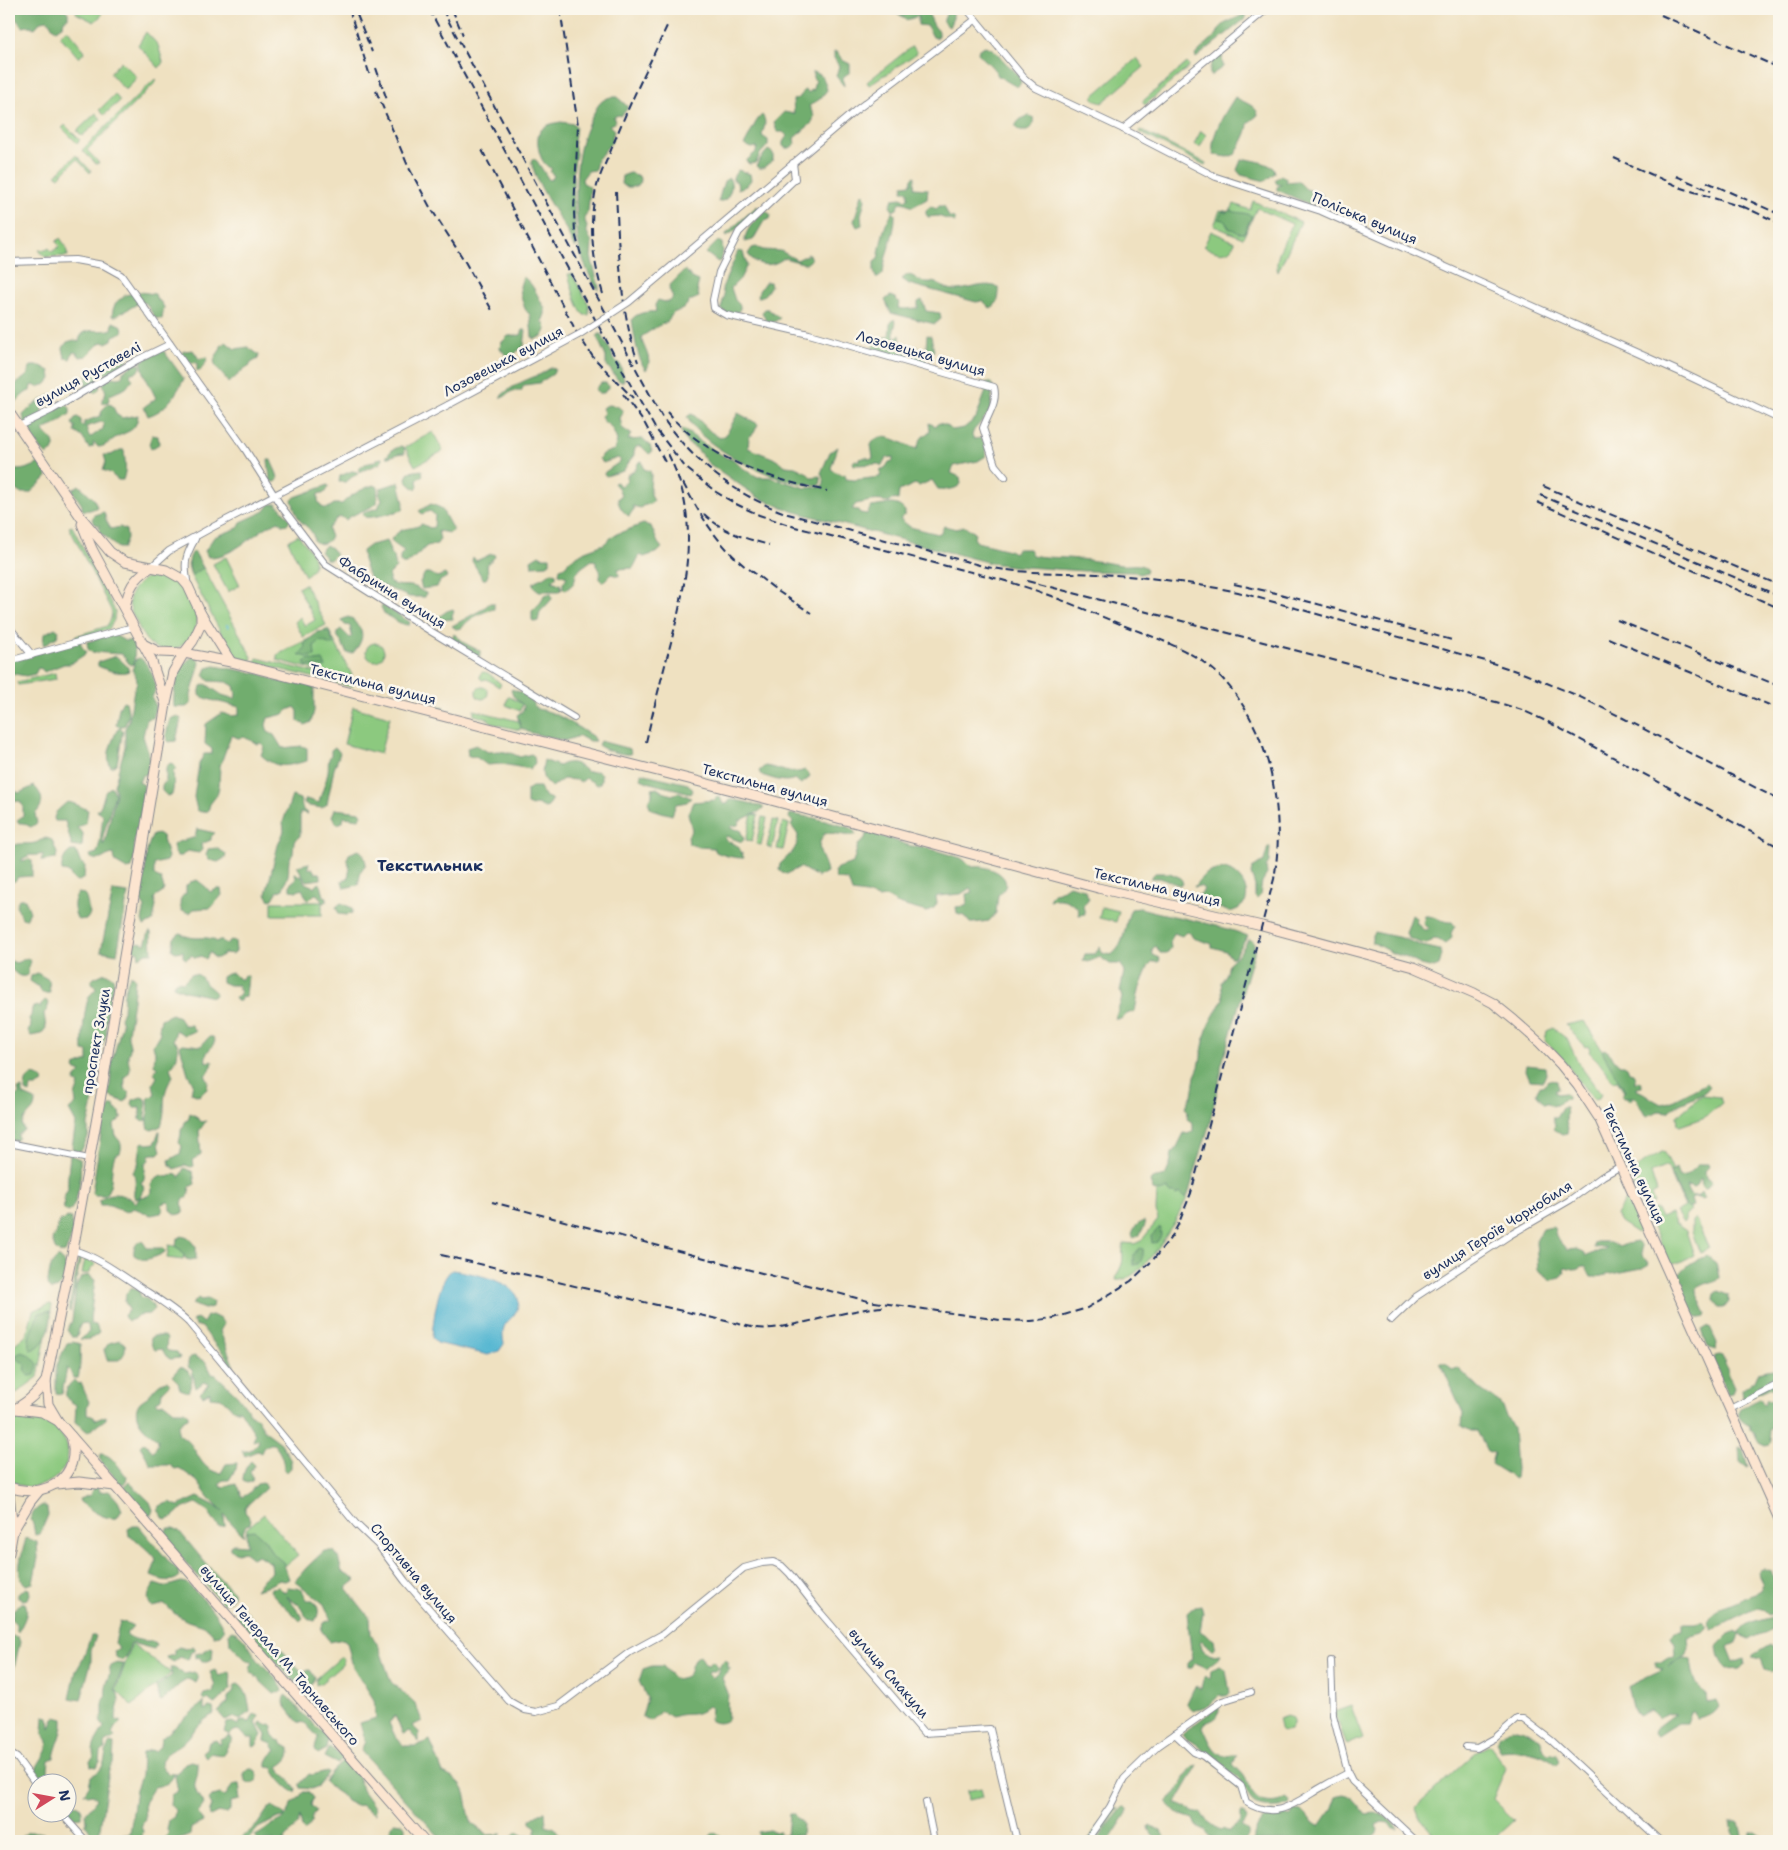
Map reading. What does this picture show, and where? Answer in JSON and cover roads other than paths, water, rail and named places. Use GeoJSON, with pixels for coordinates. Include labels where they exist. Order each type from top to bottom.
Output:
{"type":"FeatureCollection","features":[{"type":"Feature","properties":{"kind":"main road"},"geometry":{"type":"LineString","coordinates":[[9,412],[80,516],[110,552],[125,562],[166,570],[188,586],[201,614],[231,662]]}},
{"type":"Feature","properties":{"kind":"main road"},"geometry":{"type":"LineString","coordinates":[[80,516],[92,549],[125,609],[141,643],[159,652],[184,652],[198,633],[201,614]]}},
{"type":"Feature","properties":{"kind":"main road"},"geometry":{"type":"LineString","coordinates":[[125,609],[128,590],[150,568]]}},
{"type":"Feature","properties":{"kind":"main road","name":"проспект Злуки"},"geometry":{"type":"LineString","coordinates":[[141,643],[157,673],[166,704]]}},
{"type":"Feature","properties":{"kind":"main road","name":"Текстильна вулиця"},"geometry":{"type":"LineString","coordinates":[[184,652],[231,662],[767,799],[1098,888],[1262,926],[1414,967],[1447,980],[1486,1000],[1537,1039],[1578,1086],[1596,1111],[1779,1519]]}},
{"type":"Feature","properties":{"kind":"main road","name":"проспект Злуки"},"geometry":{"type":"LineString","coordinates":[[58,1421],[48,1404],[46,1381],[73,1250],[166,704],[173,672],[184,652]]}},
{"type":"Feature","properties":{"kind":"main road","name":"проспект Злуки"},"geometry":{"type":"LineString","coordinates":[[12,1409],[35,1396],[46,1381]]}},
{"type":"Feature","properties":{"kind":"main road"},"geometry":{"type":"LineString","coordinates":[[12,1409],[42,1412],[58,1421]]}},
{"type":"Feature","properties":{"kind":"main road","name":"вулиця Генерала М. Тарнавського"},"geometry":{"type":"LineString","coordinates":[[58,1421],[424,1841]]}},
{"type":"Feature","properties":{"kind":"main road"},"geometry":{"type":"LineString","coordinates":[[13,1531],[21,1516],[39,1492],[56,1484],[66,1475],[73,1460],[73,1444],[70,1434]]}},
{"type":"Feature","properties":{"kind":"main road"},"geometry":{"type":"LineString","coordinates":[[56,1484],[79,1482],[115,1486]]}},
{"type":"Feature","properties":{"kind":"main road"},"geometry":{"type":"LineString","coordinates":[[9,1487],[22,1491],[39,1492]]}},
{"type":"Feature","properties":{"kind":"main road"},"geometry":{"type":"LineString","coordinates":[[9,1493],[13,1531],[9,1554]]}},
{"type":"Feature","properties":{"kind":"street","name":"Поліська вулиця"},"geometry":{"type":"LineString","coordinates":[[967,9],[1011,64],[1036,88],[1216,176],[1321,211],[1680,372],[1779,419]]}},
{"type":"Feature","properties":{"kind":"street"},"geometry":{"type":"LineString","coordinates":[[1123,129],[1267,9]]}},
{"type":"Feature","properties":{"kind":"street","name":"Лозовецька вулиця"},"geometry":{"type":"LineString","coordinates":[[150,568],[169,551],[579,335],[629,302],[861,106],[976,20]]}},
{"type":"Feature","properties":{"kind":"street","name":"Лозовецька вулиця"},"geometry":{"type":"LineString","coordinates":[[793,163],[794,180],[738,232],[719,272],[713,300],[714,308],[726,315],[809,334],[994,387],[996,394],[993,408],[983,428],[995,465],[1005,477]]}},
{"type":"Feature","properties":{"kind":"street"},"geometry":{"type":"LineString","coordinates":[[9,262],[75,260],[103,265],[121,275],[170,344]]}},
{"type":"Feature","properties":{"kind":"street","name":"вулиця Руставелі"},"geometry":{"type":"LineString","coordinates":[[19,426],[52,410],[137,360],[170,344]]}},
{"type":"Feature","properties":{"kind":"street","name":"Фабрична вулиця"},"geometry":{"type":"LineString","coordinates":[[170,344],[245,450],[274,496],[325,564],[432,632],[574,718]]}},
{"type":"Feature","properties":{"kind":"street"},"geometry":{"type":"LineString","coordinates":[[188,586],[185,567],[187,553],[195,538]]}},
{"type":"Feature","properties":{"kind":"street"},"geometry":{"type":"LineString","coordinates":[[9,627],[30,650],[32,655]]}},
{"type":"Feature","properties":{"kind":"street"},"geometry":{"type":"LineString","coordinates":[[9,661],[133,627]]}},
{"type":"Feature","properties":{"kind":"street"},"geometry":{"type":"LineString","coordinates":[[9,1143],[89,1159]]}},
{"type":"Feature","properties":{"kind":"street","name":"вулиця Героїв Чорнобиля"},"geometry":{"type":"LineString","coordinates":[[1391,1320],[1414,1298],[1510,1235],[1570,1200],[1603,1176],[1621,1166]]}},
{"type":"Feature","properties":{"kind":"street","name":"Спортивна вулиця"},"geometry":{"type":"LineString","coordinates":[[73,1250],[88,1255],[109,1267],[175,1310],[189,1322],[346,1513],[379,1546],[405,1581],[509,1702],[518,1707],[536,1712],[558,1706],[630,1652],[663,1634],[744,1568],[773,1562]]}},
{"type":"Feature","properties":{"kind":"street"},"geometry":{"type":"LineString","coordinates":[[1730,1409],[1779,1384]]}},
{"type":"Feature","properties":{"kind":"street","name":"вулиця Смакули"},"geometry":{"type":"LineString","coordinates":[[773,1562],[782,1566],[790,1574],[826,1620],[924,1733],[990,1728],[1016,1838]]}},
{"type":"Feature","properties":{"kind":"street"},"geometry":{"type":"LineString","coordinates":[[1331,1661],[1333,1715],[1348,1773],[1352,1781],[1416,1841]]}},
{"type":"Feature","properties":{"kind":"street"},"geometry":{"type":"LineString","coordinates":[[1086,1841],[1110,1807],[1124,1779],[1158,1746],[1222,1701],[1251,1692]]}},
{"type":"Feature","properties":{"kind":"street"},"geometry":{"type":"LineString","coordinates":[[1466,1747],[1477,1748],[1495,1738],[1517,1719],[1523,1719],[1552,1741],[1660,1841]]}},
{"type":"Feature","properties":{"kind":"street"},"geometry":{"type":"LineString","coordinates":[[1175,1734],[1194,1752],[1203,1756],[1242,1786],[1246,1802],[1255,1808],[1271,1810],[1288,1808],[1348,1773]]}},
{"type":"Feature","properties":{"kind":"street"},"geometry":{"type":"LineString","coordinates":[[9,1753],[17,1758],[28,1773]]}},
{"type":"Feature","properties":{"kind":"street"},"geometry":{"type":"LineString","coordinates":[[926,1802],[934,1841]]}},
{"type":"Feature","properties":{"kind":"street"},"geometry":{"type":"LineString","coordinates":[[69,1822],[86,1841]]}},
{"type":"Feature","properties":{"kind":"street"},"geometry":{"type":"LineString","coordinates":[[1016,1838],[1023,1841]]}},
{"type":"Feature","properties":{"kind":"water"},"geometry":{"type":"Polygon","coordinates":[[[452,1270],[494,1280],[513,1291],[518,1298],[516,1312],[503,1330],[504,1344],[499,1351],[488,1355],[437,1343],[432,1338],[440,1291],[447,1275],[452,1270]]]}},
{"type":"Feature","properties":{"kind":"railway"},"geometry":{"type":"LineString","coordinates":[[349,9],[370,76]]}},
{"type":"Feature","properties":{"kind":"railway"},"geometry":{"type":"LineString","coordinates":[[429,9],[620,366],[655,428],[685,467],[716,492],[759,515],[795,527],[1032,589],[1163,641],[1200,660],[1221,677],[1238,698],[1252,721],[1270,772],[1278,826],[1274,879],[1191,1193],[1172,1236],[1152,1261],[1131,1281],[1087,1308],[1054,1318],[1031,1321],[1000,1320],[868,1301],[492,1202]]}},
{"type":"Feature","properties":{"kind":"railway"},"geometry":{"type":"LineString","coordinates":[[442,9],[662,417],[674,434],[702,463],[733,487],[788,514],[987,567],[1028,572],[1132,576],[1238,592],[1489,662],[1525,674],[1576,695],[1779,800]]}},
{"type":"Feature","properties":{"kind":"railway"},"geometry":{"type":"LineString","coordinates":[[452,9],[463,35]]}},
{"type":"Feature","properties":{"kind":"railway"},"geometry":{"type":"LineString","coordinates":[[560,9],[578,125],[574,211],[575,233],[581,255]]}},
{"type":"Feature","properties":{"kind":"railway"},"geometry":{"type":"LineString","coordinates":[[357,15],[372,52]]}},
{"type":"Feature","properties":{"kind":"railway"},"geometry":{"type":"LineString","coordinates":[[1661,15],[1779,68]]}},
{"type":"Feature","properties":{"kind":"railway"},"geometry":{"type":"LineString","coordinates":[[603,294],[597,271],[592,236],[595,194],[624,119],[667,26]]}},
{"type":"Feature","properties":{"kind":"railway"},"geometry":{"type":"LineString","coordinates":[[376,68],[387,100]]}},
{"type":"Feature","properties":{"kind":"railway"},"geometry":{"type":"LineString","coordinates":[[376,91],[408,166],[430,207],[464,260],[493,312]]}},
{"type":"Feature","properties":{"kind":"railway"},"geometry":{"type":"LineString","coordinates":[[482,150],[577,333],[593,357],[633,398]]}},
{"type":"Feature","properties":{"kind":"railway"},"geometry":{"type":"LineString","coordinates":[[1614,158],[1682,188],[1748,209]]}},
{"type":"Feature","properties":{"kind":"railway"},"geometry":{"type":"LineString","coordinates":[[1676,176],[1711,191]]}},
{"type":"Feature","properties":{"kind":"railway"},"geometry":{"type":"LineString","coordinates":[[1707,182],[1779,214]]}},
{"type":"Feature","properties":{"kind":"railway"},"geometry":{"type":"LineString","coordinates":[[616,192],[623,300],[638,362]]}},
{"type":"Feature","properties":{"kind":"railway"},"geometry":{"type":"LineString","coordinates":[[1742,206],[1779,223]]}},
{"type":"Feature","properties":{"kind":"railway"},"geometry":{"type":"LineString","coordinates":[[623,394],[645,424],[665,462]]}},
{"type":"Feature","properties":{"kind":"railway"},"geometry":{"type":"LineString","coordinates":[[667,412],[700,442],[719,454],[761,473],[827,491]]}},
{"type":"Feature","properties":{"kind":"railway"},"geometry":{"type":"LineString","coordinates":[[646,742],[676,624],[688,549],[688,525],[684,500],[677,475],[666,450]]}},
{"type":"Feature","properties":{"kind":"railway"},"geometry":{"type":"LineString","coordinates":[[683,483],[710,529],[727,550],[747,568]]}},
{"type":"Feature","properties":{"kind":"railway"},"geometry":{"type":"LineString","coordinates":[[1543,486],[1779,585]]}},
{"type":"Feature","properties":{"kind":"railway"},"geometry":{"type":"LineString","coordinates":[[1540,495],[1779,596]]}},
{"type":"Feature","properties":{"kind":"railway"},"geometry":{"type":"LineString","coordinates":[[1537,502],[1779,608]]}},
{"type":"Feature","properties":{"kind":"railway"},"geometry":{"type":"LineString","coordinates":[[704,514],[726,530],[769,545]]}},
{"type":"Feature","properties":{"kind":"railway"},"geometry":{"type":"LineString","coordinates":[[749,569],[811,613]]}},
{"type":"Feature","properties":{"kind":"railway"},"geometry":{"type":"LineString","coordinates":[[1027,581],[1522,710],[1548,722],[1779,847]]}},
{"type":"Feature","properties":{"kind":"railway"},"geometry":{"type":"LineString","coordinates":[[1234,584],[1276,593],[1452,640]]}},
{"type":"Feature","properties":{"kind":"railway"},"geometry":{"type":"LineString","coordinates":[[1617,620],[1779,686]]}},
{"type":"Feature","properties":{"kind":"railway"},"geometry":{"type":"LineString","coordinates":[[1608,638],[1779,709]]}},
{"type":"Feature","properties":{"kind":"railway"},"geometry":{"type":"LineString","coordinates":[[441,1255],[756,1328],[781,1327],[854,1311],[883,1307]]}},
{"type":"Feature","properties":{"kind":"district","name":"Текстильник"},"geometry":{"type":"Point","coordinates":[430,865]}}]}
